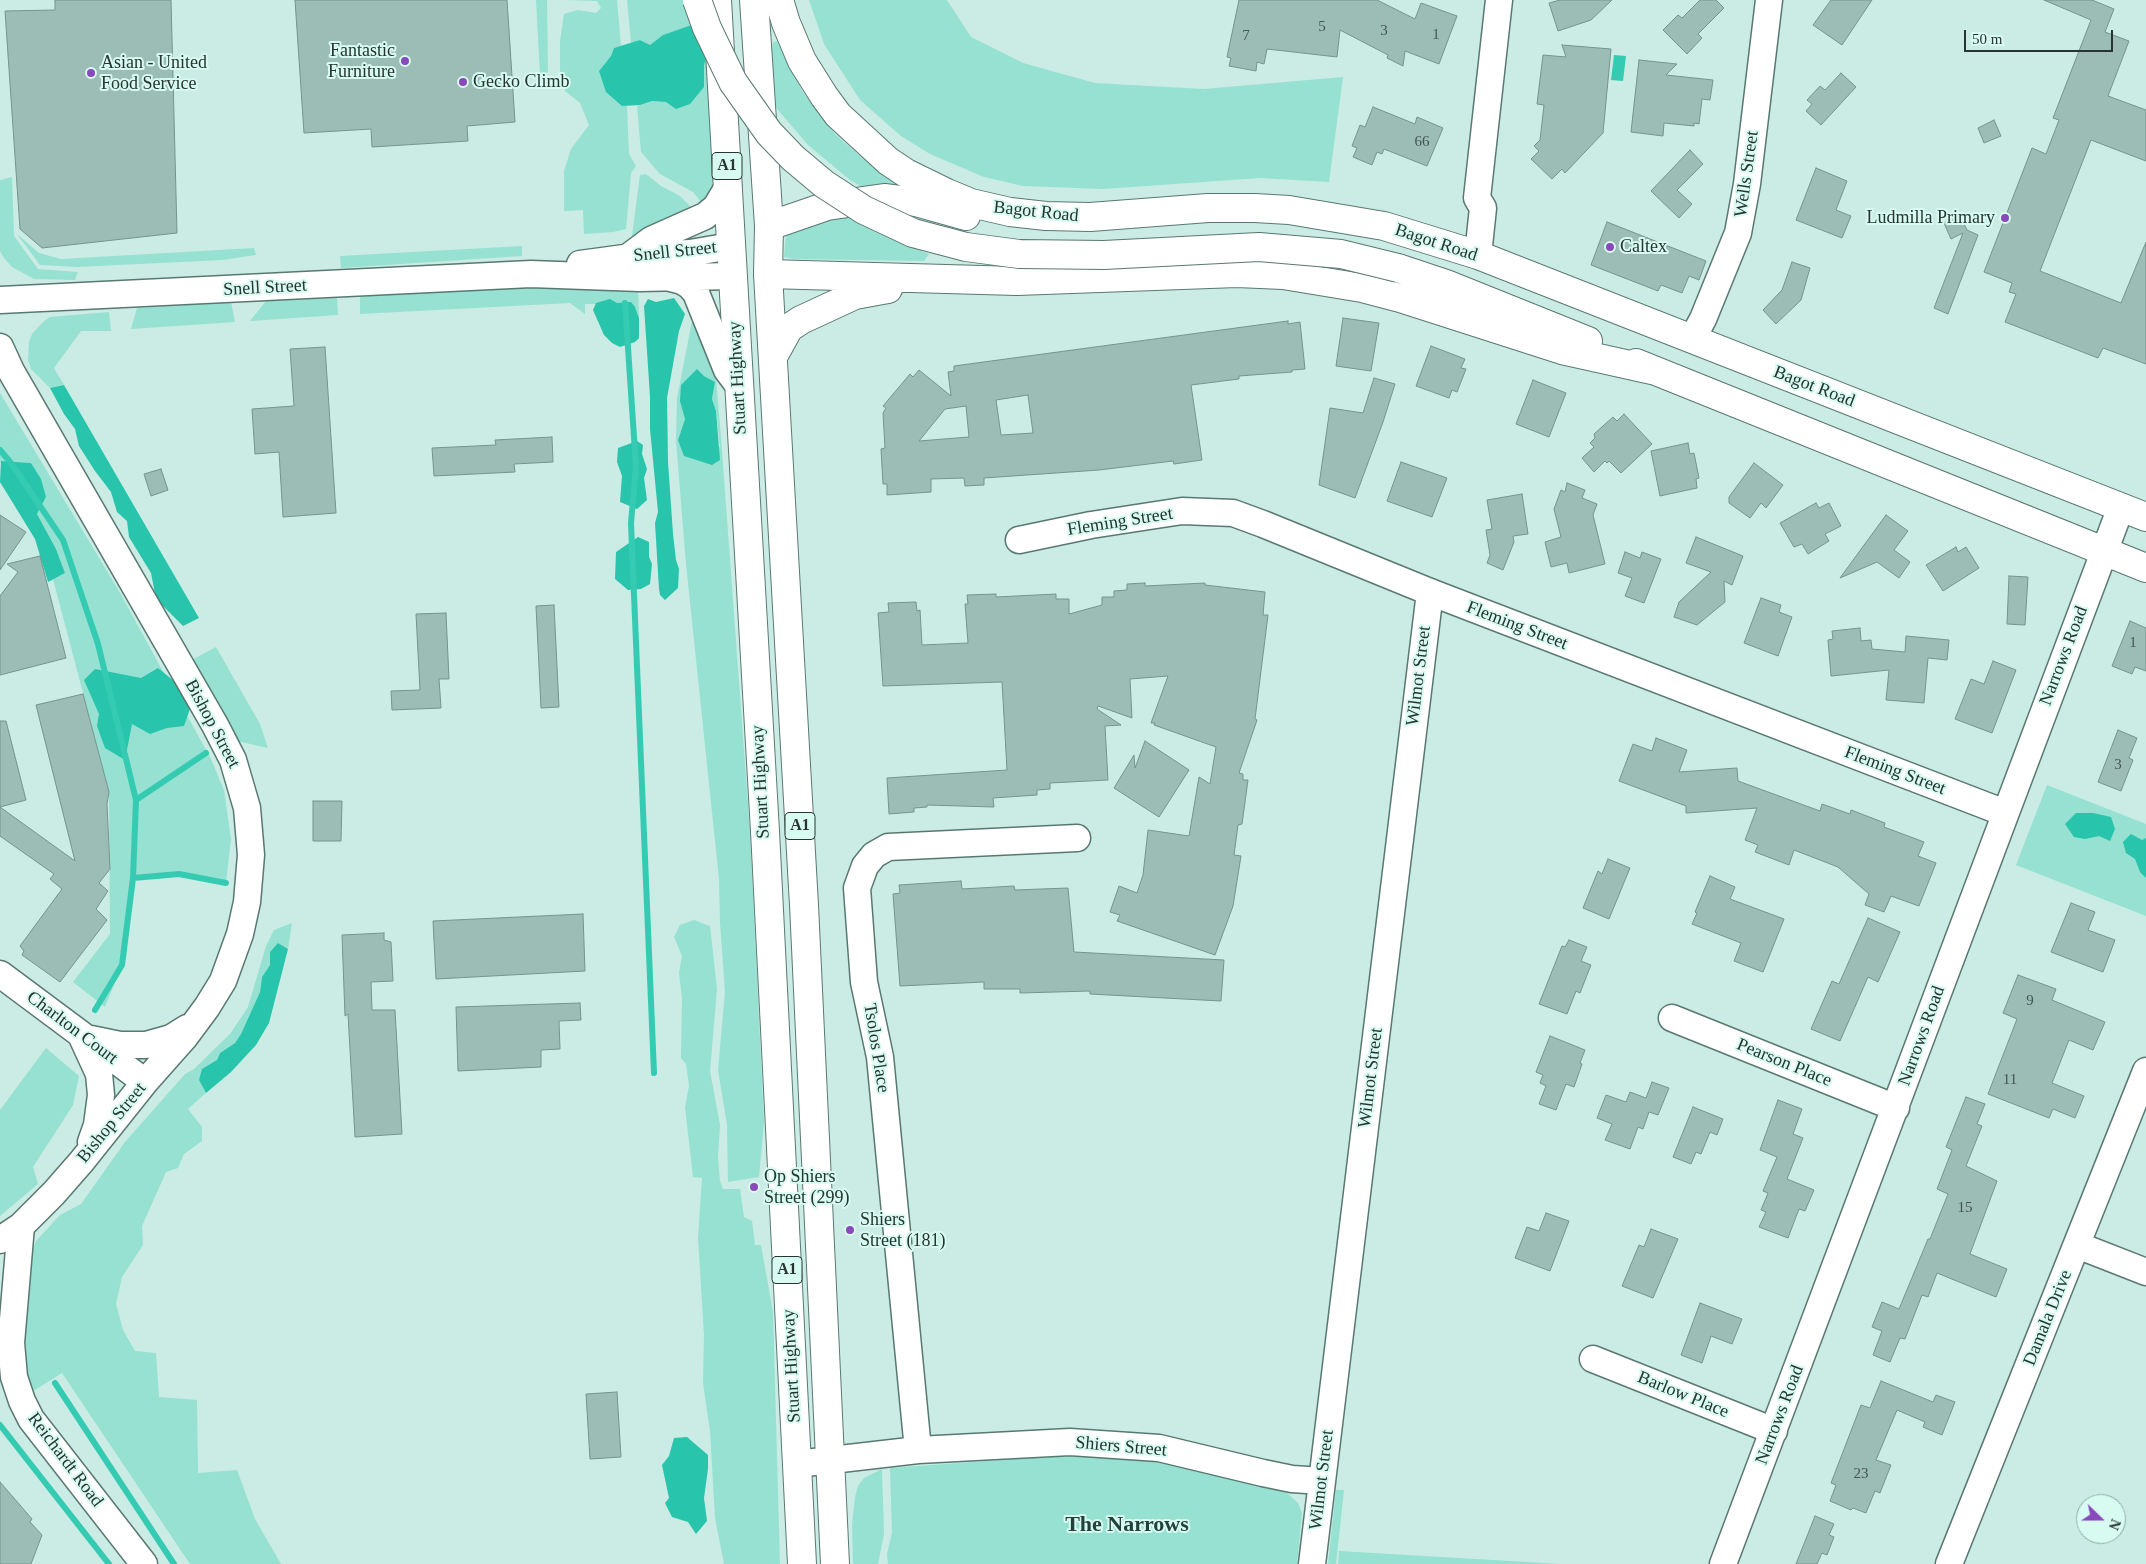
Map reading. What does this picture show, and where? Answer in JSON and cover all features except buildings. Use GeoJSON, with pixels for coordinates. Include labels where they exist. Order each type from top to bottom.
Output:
{"type":"FeatureCollection","features":[{"type":"Feature","properties":{"kind":"main road","name":"Bagot Road"},"geometry":{"type":"LineString","coordinates":[[697,0],[714,45],[733,82],[769,133],[824,184],[864,210],[913,233],[966,247],[1019,254],[1104,254],[1259,247],[1341,254],[1398,268],[1446,284],[1582,338],[1652,370],[2146,568]]}},
{"type":"Feature","properties":{"kind":"main road","name":"Stuart Highway"},"geometry":{"type":"LineString","coordinates":[[717,0],[802,1564]]}},
{"type":"Feature","properties":{"kind":"main road","name":"Stuart Highway"},"geometry":{"type":"LineString","coordinates":[[754,0],[769,226],[768,274],[804,896],[835,1564]]}},
{"type":"Feature","properties":{"kind":"main road","name":"Bagot Road"},"geometry":{"type":"LineString","coordinates":[[779,0],[798,53],[838,115],[888,161],[924,183],[971,202],[1010,212],[1090,218],[1208,208],[1289,210],[1384,226],[1478,256],[2146,517]]}},
{"type":"Feature","properties":{"kind":"main road"},"geometry":{"type":"LineString","coordinates":[[731,246],[769,226],[828,206],[884,198],[916,202],[969,216],[1036,226],[1054,226],[1090,218]]}},
{"type":"Feature","properties":{"kind":"main road","name":"Bagot Road"},"geometry":{"type":"LineString","coordinates":[[732,276],[768,274],[1017,281],[1238,273],[1283,275],[1322,280],[1400,298],[1562,350],[1652,370]]}},
{"type":"Feature","properties":{"kind":"main road"},"geometry":{"type":"LineString","coordinates":[[774,355],[789,328],[801,320],[855,295],[867,292],[1080,285],[1140,277]]}},
{"type":"Feature","properties":{"kind":"street"},"geometry":{"type":"LineString","coordinates":[[1478,256],[1484,208],[1477,198],[1499,0]]}},
{"type":"Feature","properties":{"kind":"street","name":"Wells Street"},"geometry":{"type":"LineString","coordinates":[[1692,339],[1704,319],[1738,233],[1747,184],[1768,0]]}},
{"type":"Feature","properties":{"kind":"street"},"geometry":{"type":"LineString","coordinates":[[628,257],[651,240],[705,216],[716,207],[728,187]]}},
{"type":"Feature","properties":{"kind":"street","name":"Snell Street"},"geometry":{"type":"LineString","coordinates":[[531,274],[598,260],[690,253],[731,246]]}},
{"type":"Feature","properties":{"kind":"street","name":"Snell Street"},"geometry":{"type":"LineString","coordinates":[[0,300],[531,274],[670,278],[732,276]]}},
{"type":"Feature","properties":{"kind":"street"},"geometry":{"type":"LineString","coordinates":[[670,278],[682,280],[696,293],[727,370],[739,386]]}},
{"type":"Feature","properties":{"kind":"street","name":"Bishop Street"},"geometry":{"type":"LineString","coordinates":[[0,347],[11,371],[215,725],[232,760],[242,788],[251,846],[247,902],[232,960],[216,994],[184,1038],[145,1082],[82,1161],[10,1233]]}},
{"type":"Feature","properties":{"kind":"street","name":"Narrows Road"},"geometry":{"type":"LineString","coordinates":[[1723,1564],[1896,1108],[2120,507]]}},
{"type":"Feature","properties":{"kind":"street","name":"Fleming Street"},"geometry":{"type":"LineString","coordinates":[[1019,540],[1091,525],[1182,511],[1225,512],[1263,524],[1430,592],[2005,813]]}},
{"type":"Feature","properties":{"kind":"street","name":"Wilmot Street"},"geometry":{"type":"LineString","coordinates":[[1312,1564],[1430,592]]}},
{"type":"Feature","properties":{"kind":"street","name":"Tsolos Place"},"geometry":{"type":"LineString","coordinates":[[918,1450],[880,1057],[864,982],[857,888],[865,866],[874,855],[888,848],[1077,838]]}},
{"type":"Feature","properties":{"kind":"street","name":"Charlton Court"},"geometry":{"type":"LineString","coordinates":[[0,974],[145,1082]]}},
{"type":"Feature","properties":{"kind":"street"},"geometry":{"type":"LineString","coordinates":[[81,1035],[97,1041],[120,1045],[156,1043],[180,1033],[199,1018]]}},
{"type":"Feature","properties":{"kind":"street","name":"Pearson Place"},"geometry":{"type":"LineString","coordinates":[[1672,1018],[1896,1108]]}},
{"type":"Feature","properties":{"kind":"street"},"geometry":{"type":"LineString","coordinates":[[81,1035],[99,1074],[101,1095],[97,1125],[82,1161]]}},
{"type":"Feature","properties":{"kind":"street","name":"Damala Drive"},"geometry":{"type":"LineString","coordinates":[[1949,1564],[2146,1071]]}},
{"type":"Feature","properties":{"kind":"street","name":"Reichardt Road"},"geometry":{"type":"LineString","coordinates":[[10,1233],[14,1377],[22,1401],[31,1419],[144,1564]]}},
{"type":"Feature","properties":{"kind":"street"},"geometry":{"type":"LineString","coordinates":[[2077,1245],[2146,1272]]}},
{"type":"Feature","properties":{"kind":"street","name":"Barlow Place"},"geometry":{"type":"LineString","coordinates":[[1593,1358],[1774,1431]]}},
{"type":"Feature","properties":{"kind":"street","name":"Shiers Street"},"geometry":{"type":"LineString","coordinates":[[797,1464],[918,1450],[1070,1442],[1159,1448],[1292,1479],[1322,1481]]}},
{"type":"Feature","properties":{"kind":"shaded area"},"geometry":{"type":"Polygon","coordinates":[[[536,0],[547,0],[548,72],[540,75],[536,0]]]}},
{"type":"Feature","properties":{"kind":"shaded area"},"geometry":{"type":"Polygon","coordinates":[[[566,0],[617,0],[621,46],[614,48],[611,56],[599,71],[622,106],[627,106],[629,154],[636,166],[631,173],[626,229],[584,234],[583,210],[564,211],[564,171],[571,149],[589,125],[580,103],[565,91],[560,70],[560,41],[564,14],[578,10],[596,13],[601,8],[597,1],[566,0]]]}},
{"type":"Feature","properties":{"kind":"shaded area"},"geometry":{"type":"Polygon","coordinates":[[[627,0],[684,0],[697,23],[663,35],[650,45],[640,40],[631,43],[627,0]]]}},
{"type":"Feature","properties":{"kind":"shaded area"},"geometry":{"type":"Polygon","coordinates":[[[809,0],[947,0],[971,37],[1023,63],[1095,83],[1204,89],[1343,77],[1329,182],[1260,178],[1103,189],[1023,186],[984,177],[930,154],[901,136],[860,100],[824,44],[809,0]]]}},
{"type":"Feature","properties":{"kind":"shaded area"},"geometry":{"type":"Polygon","coordinates":[[[697,23],[707,52],[704,66],[704,87],[690,104],[676,109],[666,102],[652,101],[640,105],[622,106],[606,92],[599,71],[611,56],[614,48],[640,40],[650,45],[663,35],[697,23]]]}},
{"type":"Feature","properties":{"kind":"shaded area"},"geometry":{"type":"Polygon","coordinates":[[[777,41],[802,91],[835,134],[862,158],[916,194],[867,190],[850,180],[808,145],[773,104],[772,50],[773,42],[777,41]]]}},
{"type":"Feature","properties":{"kind":"shaded area"},"geometry":{"type":"Polygon","coordinates":[[[707,52],[714,187],[704,206],[693,192],[660,174],[641,152],[637,106],[652,101],[666,102],[676,108],[704,87],[704,66],[707,52]]]}},
{"type":"Feature","properties":{"kind":"shaded area"},"geometry":{"type":"Polygon","coordinates":[[[1614,55],[1626,56],[1623,81],[1611,80],[1614,55]]]}},
{"type":"Feature","properties":{"kind":"shaded area"},"geometry":{"type":"Polygon","coordinates":[[[646,174],[661,186],[680,196],[696,212],[642,236],[632,236],[640,175],[646,174]]]}},
{"type":"Feature","properties":{"kind":"shaded area"},"geometry":{"type":"Polygon","coordinates":[[[12,177],[14,236],[38,269],[78,272],[75,280],[34,279],[12,267],[4,258],[0,251],[0,180],[12,177]]]}},
{"type":"Feature","properties":{"kind":"shaded area"},"geometry":{"type":"Polygon","coordinates":[[[845,213],[875,232],[929,254],[924,261],[794,259],[784,257],[786,235],[809,222],[845,213]]]}},
{"type":"Feature","properties":{"kind":"shaded area"},"geometry":{"type":"Polygon","coordinates":[[[17,234],[39,253],[61,259],[254,248],[256,255],[222,260],[77,267],[40,265],[17,234]]]}},
{"type":"Feature","properties":{"kind":"shaded area"},"geometry":{"type":"Polygon","coordinates":[[[522,246],[522,256],[341,268],[340,256],[522,246]]]}},
{"type":"Feature","properties":{"kind":"shaded area"},"geometry":{"type":"Polygon","coordinates":[[[638,283],[639,318],[635,307],[607,301],[585,304],[585,314],[570,303],[360,314],[360,296],[638,283]]]}},
{"type":"Feature","properties":{"kind":"shaded area"},"geometry":{"type":"Polygon","coordinates":[[[337,298],[338,315],[250,321],[266,301],[337,298]]]}},
{"type":"Feature","properties":{"kind":"shaded area"},"geometry":{"type":"Polygon","coordinates":[[[674,298],[685,314],[679,331],[667,398],[668,462],[673,534],[679,569],[678,588],[665,600],[660,595],[659,589],[655,523],[658,512],[650,429],[650,397],[644,306],[648,299],[656,302],[674,298]]]}},
{"type":"Feature","properties":{"kind":"shaded area"},"geometry":{"type":"Polygon","coordinates":[[[610,299],[617,303],[631,302],[635,307],[639,318],[639,338],[635,342],[620,347],[612,343],[604,335],[593,310],[596,303],[610,299]]]}},
{"type":"Feature","properties":{"kind":"shaded area"},"geometry":{"type":"Polygon","coordinates":[[[231,302],[235,322],[131,329],[137,308],[231,302]]]}},
{"type":"Feature","properties":{"kind":"shaded area"},"geometry":{"type":"Polygon","coordinates":[[[109,312],[111,331],[81,331],[54,368],[64,385],[50,388],[31,369],[28,360],[29,342],[32,334],[44,321],[50,317],[109,312]]]}},
{"type":"Feature","properties":{"kind":"shaded area"},"geometry":{"type":"Polygon","coordinates":[[[693,316],[711,357],[716,379],[750,832],[764,1122],[759,1177],[728,1182],[727,1125],[718,1070],[725,992],[719,879],[686,564],[676,441],[677,398],[693,316]],[[698,370],[681,385],[685,419],[678,440],[720,447],[716,411],[712,399],[715,382],[698,370]]]}},
{"type":"Feature","properties":{"kind":"shaded area"},"geometry":{"type":"Polygon","coordinates":[[[697,369],[704,376],[715,382],[712,399],[716,411],[720,460],[712,465],[684,456],[678,440],[685,419],[680,401],[681,385],[697,369]]]}},
{"type":"Feature","properties":{"kind":"shaded area"},"geometry":{"type":"Polygon","coordinates":[[[64,385],[199,618],[183,626],[156,599],[151,573],[129,537],[127,521],[117,512],[111,492],[79,446],[75,429],[64,414],[50,388],[64,385]]]}},
{"type":"Feature","properties":{"kind":"shaded area"},"geometry":{"type":"Polygon","coordinates":[[[0,393],[119,591],[211,759],[224,790],[231,839],[226,883],[179,874],[133,879],[122,965],[105,1007],[73,982],[110,934],[109,792],[53,579],[65,573],[56,549],[37,514],[46,497],[31,463],[2,461],[0,463],[0,393]]]}},
{"type":"Feature","properties":{"kind":"shaded area"},"geometry":{"type":"Polygon","coordinates":[[[637,441],[643,445],[642,454],[647,469],[644,478],[647,500],[637,509],[620,502],[622,476],[617,462],[618,448],[637,441]]]}},
{"type":"Feature","properties":{"kind":"shaded area"},"geometry":{"type":"Polygon","coordinates":[[[1,461],[31,463],[41,479],[46,497],[37,514],[56,549],[65,573],[48,582],[35,539],[0,482],[1,461]]]}},
{"type":"Feature","properties":{"kind":"shaded area"},"geometry":{"type":"Polygon","coordinates":[[[638,537],[649,542],[649,557],[652,564],[650,584],[641,589],[628,590],[615,579],[616,552],[638,537]]]}},
{"type":"Feature","properties":{"kind":"shaded area"},"geometry":{"type":"Polygon","coordinates":[[[216,647],[260,724],[268,748],[237,741],[190,661],[216,647]]]}},
{"type":"Feature","properties":{"kind":"shaded area"},"geometry":{"type":"Polygon","coordinates":[[[158,668],[174,681],[191,706],[184,726],[167,728],[150,734],[132,724],[125,760],[105,748],[97,726],[99,714],[84,680],[95,669],[141,678],[158,668]]]}},
{"type":"Feature","properties":{"kind":"shaded area"},"geometry":{"type":"Polygon","coordinates":[[[2047,785],[2146,824],[2146,916],[2016,865],[2047,785]]]}},
{"type":"Feature","properties":{"kind":"shaded area"},"geometry":{"type":"Polygon","coordinates":[[[2076,813],[2093,813],[2111,817],[2115,829],[2110,841],[2099,836],[2085,839],[2074,837],[2065,824],[2076,813]]]}},
{"type":"Feature","properties":{"kind":"shaded area"},"geometry":{"type":"Polygon","coordinates":[[[2131,834],[2142,840],[2146,838],[2146,878],[2140,872],[2135,859],[2126,853],[2123,842],[2131,834]]]}},
{"type":"Feature","properties":{"kind":"shaded area"},"geometry":{"type":"Polygon","coordinates":[[[694,920],[710,926],[717,989],[710,1071],[720,1125],[718,1158],[720,1181],[723,1189],[740,1189],[744,1217],[752,1221],[755,1245],[761,1245],[773,1312],[780,1564],[724,1564],[715,1518],[710,1431],[703,1383],[704,1335],[698,1238],[702,1178],[693,1177],[685,1107],[689,1086],[686,1064],[681,1058],[682,998],[679,973],[682,956],[674,937],[680,925],[694,920]]]}},
{"type":"Feature","properties":{"kind":"shaded area"},"geometry":{"type":"Polygon","coordinates":[[[292,923],[288,949],[278,943],[270,952],[270,965],[262,977],[260,992],[241,1034],[235,1043],[220,1053],[217,1060],[199,1080],[206,1093],[188,1109],[202,1127],[202,1141],[184,1154],[178,1168],[166,1172],[142,1226],[143,1245],[122,1277],[116,1304],[123,1330],[135,1351],[156,1353],[159,1397],[197,1400],[198,1473],[237,1470],[255,1519],[281,1564],[190,1564],[62,1373],[27,1395],[22,1361],[26,1265],[36,1241],[60,1215],[81,1204],[125,1142],[185,1074],[194,1069],[230,1034],[248,1007],[266,946],[274,930],[292,923]]]}},
{"type":"Feature","properties":{"kind":"shaded area"},"geometry":{"type":"Polygon","coordinates":[[[278,943],[288,949],[269,1023],[256,1045],[231,1072],[206,1093],[199,1080],[202,1069],[217,1060],[220,1053],[235,1043],[241,1034],[260,992],[262,977],[270,965],[270,952],[278,943]]]}},
{"type":"Feature","properties":{"kind":"shaded area"},"geometry":{"type":"Polygon","coordinates":[[[46,1048],[79,1076],[73,1105],[33,1167],[38,1184],[0,1216],[0,1110],[46,1048]]]}},
{"type":"Feature","properties":{"kind":"shaded area"},"geometry":{"type":"Polygon","coordinates":[[[687,1437],[708,1455],[704,1498],[707,1521],[696,1534],[688,1522],[672,1517],[665,1503],[669,1498],[662,1465],[669,1456],[674,1438],[687,1437]]]}},
{"type":"Feature","properties":{"kind":"shaded area"},"geometry":{"type":"Polygon","coordinates":[[[1069,1455],[1169,1463],[1286,1492],[1298,1503],[1302,1513],[1297,1564],[888,1564],[887,1554],[892,1533],[890,1468],[1069,1455]]]}},
{"type":"Feature","properties":{"kind":"shaded area"},"geometry":{"type":"Polygon","coordinates":[[[882,1469],[884,1534],[878,1564],[853,1564],[852,1525],[858,1486],[864,1478],[882,1469]]]}},
{"type":"Feature","properties":{"kind":"shaded area"},"geometry":{"type":"Polygon","coordinates":[[[1336,1490],[1344,1490],[1336,1564],[1328,1564],[1336,1490]]]}},
{"type":"Feature","properties":{"kind":"shaded area"},"geometry":{"type":"Polygon","coordinates":[[[1339,1551],[1561,1564],[1338,1564],[1339,1551]]]}},
{"type":"Feature","properties":{"kind":"waterway"},"geometry":{"type":"LineString","coordinates":[[625,303],[636,467],[631,523],[654,1073]]}},
{"type":"Feature","properties":{"kind":"waterway"},"geometry":{"type":"LineString","coordinates":[[0,450],[11,463],[63,540],[98,644],[136,800],[133,878],[122,965],[95,1010]]}},
{"type":"Feature","properties":{"kind":"waterway"},"geometry":{"type":"LineString","coordinates":[[136,800],[206,753]]}},
{"type":"Feature","properties":{"kind":"waterway"},"geometry":{"type":"LineString","coordinates":[[133,878],[179,874],[226,883]]}},
{"type":"Feature","properties":{"kind":"waterway"},"geometry":{"type":"LineString","coordinates":[[55,1383],[174,1564]]}},
{"type":"Feature","properties":{"kind":"waterway"},"geometry":{"type":"LineString","coordinates":[[0,1425],[109,1564]]}},
{"type":"Feature","properties":{"kind":"place","name":"Fantastic Furniture"},"geometry":{"type":"Point","coordinates":[405,61]}},
{"type":"Feature","properties":{"kind":"place","name":"Asian - United Food Service"},"geometry":{"type":"Point","coordinates":[91,73]}},
{"type":"Feature","properties":{"kind":"place","name":"Gecko Climb"},"geometry":{"type":"Point","coordinates":[463,82]}},
{"type":"Feature","properties":{"kind":"place","name":"Ludmilla Primary"},"geometry":{"type":"Point","coordinates":[2005,218]}},
{"type":"Feature","properties":{"kind":"place","name":"Caltex"},"geometry":{"type":"Point","coordinates":[1610,247]}},
{"type":"Feature","properties":{"kind":"place","name":"Op Shiers Street (299)"},"geometry":{"type":"Point","coordinates":[754,1187]}},
{"type":"Feature","properties":{"kind":"place","name":"Shiers Street (181)"},"geometry":{"type":"Point","coordinates":[850,1230]}},
{"type":"Feature","properties":{"kind":"district","name":"The Narrows"},"geometry":{"type":"Point","coordinates":[1127,1525]}}]}
